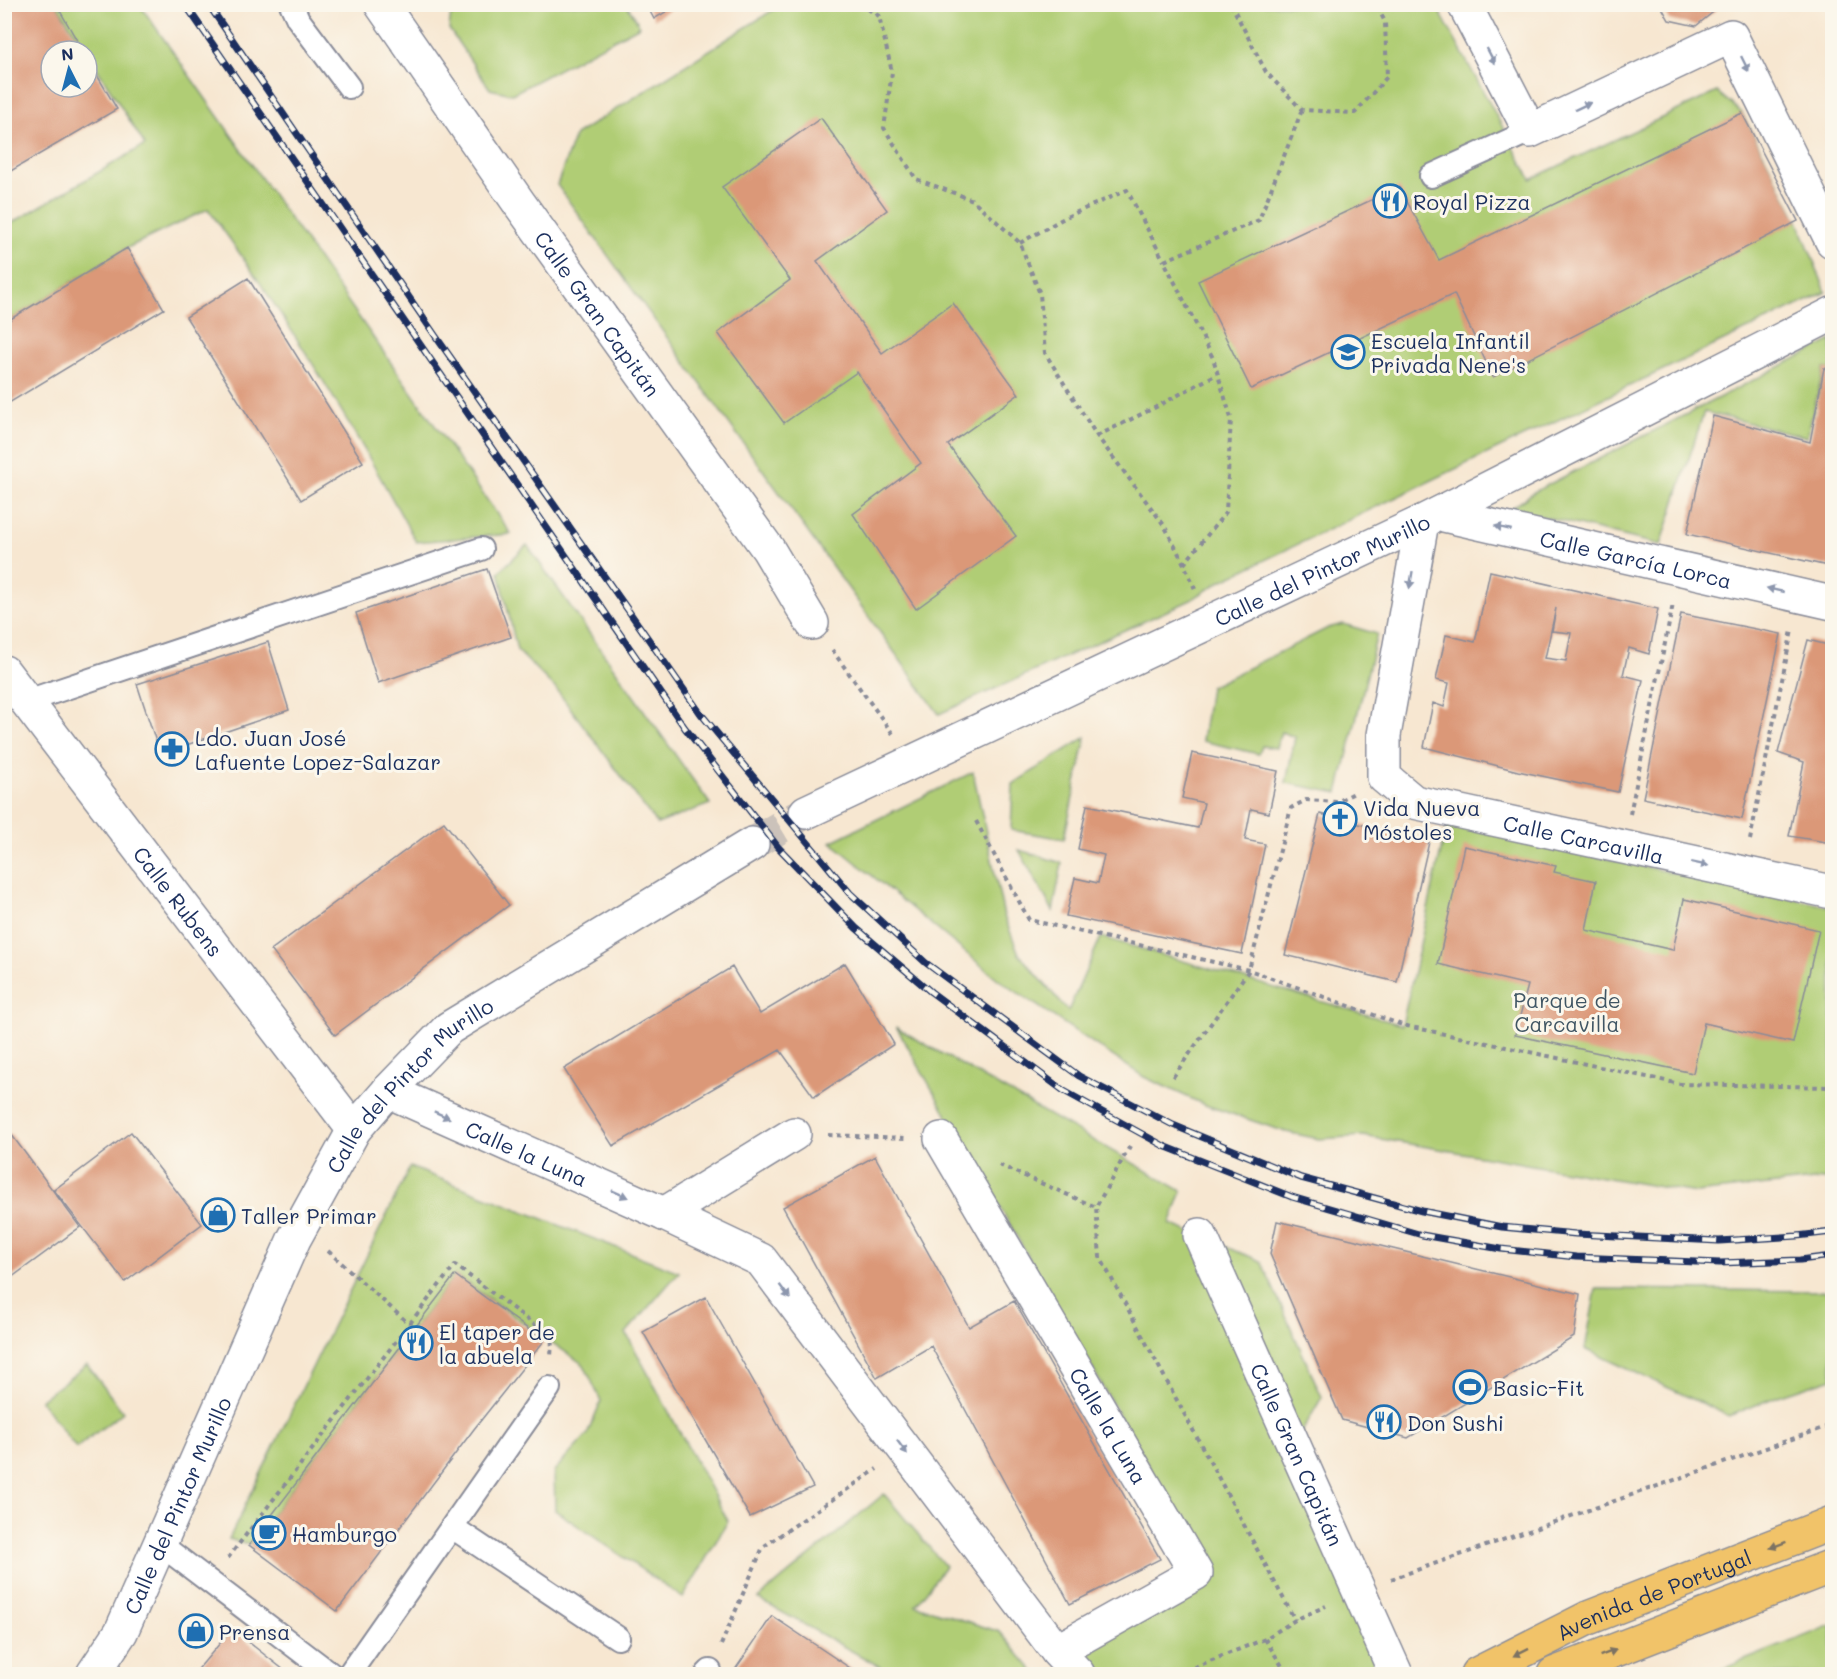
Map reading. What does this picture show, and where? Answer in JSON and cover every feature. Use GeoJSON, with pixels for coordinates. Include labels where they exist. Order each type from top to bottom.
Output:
{"type":"FeatureCollection","features":[{"type":"Feature","properties":{"kind":"main road","name":"Avenida de Portugal"},"geometry":{"type":"LineString","coordinates":[[1477,1674],[1588,1618],[1833,1523]]}},
{"type":"Feature","properties":{"kind":"main road","name":"Avenida de Portugal"},"geometry":{"type":"LineString","coordinates":[[1554,1674],[1833,1566]]}},
{"type":"Feature","properties":{"kind":"street","name":"Calle Gran Capitán"},"geometry":{"type":"LineString","coordinates":[[381,4],[519,203],[768,549],[812,623]]}},
{"type":"Feature","properties":{"kind":"street"},"geometry":{"type":"LineString","coordinates":[[1464,4],[1530,131],[1731,36],[1833,241]]}},
{"type":"Feature","properties":{"kind":"street","name":"Calle del Pintor Murillo"},"geometry":{"type":"LineString","coordinates":[[806,812],[1431,518],[1833,314]]}},
{"type":"Feature","properties":{"kind":"street"},"geometry":{"type":"LineString","coordinates":[[1384,777],[1384,735],[1431,518]]}},
{"type":"Feature","properties":{"kind":"street","name":"Calle García Lorca"},"geometry":{"type":"LineString","coordinates":[[1431,518],[1833,603]]}},
{"type":"Feature","properties":{"kind":"street","name":"Calle Rubens"},"geometry":{"type":"LineString","coordinates":[[4,672],[354,1130]]}},
{"type":"Feature","properties":{"kind":"street","name":"Calle Carcavilla"},"geometry":{"type":"LineString","coordinates":[[1384,777],[1414,802],[1833,892]]}},
{"type":"Feature","properties":{"kind":"street","name":"Calle del Pintor Murillo"},"geometry":{"type":"LineString","coordinates":[[93,1674],[121,1632],[301,1227],[354,1130],[449,1028],[752,844]]}},
{"type":"Feature","properties":{"kind":"street","name":"Calle la Luna"},"geometry":{"type":"LineString","coordinates":[[388,1091],[664,1214],[760,1260],[1068,1662],[1196,1573],[941,1139]]}},
{"type":"Feature","properties":{"kind":"street"},"geometry":{"type":"LineString","coordinates":[[664,1214],[794,1134]]}},
{"type":"Feature","properties":{"kind":"street","name":"Calle Gran Capitán"},"geometry":{"type":"LineString","coordinates":[[1200,1235],[1396,1674]]}},
{"type":"Feature","properties":{"kind":"lane"},"geometry":{"type":"LineString","coordinates":[[291,4],[298,19],[349,87]]}},
{"type":"Feature","properties":{"kind":"lane"},"geometry":{"type":"LineString","coordinates":[[1431,176],[1530,131]]}},
{"type":"Feature","properties":{"kind":"lane"},"geometry":{"type":"LineString","coordinates":[[27,701],[482,549]]}},
{"type":"Feature","properties":{"kind":"lane"},"geometry":{"type":"LineString","coordinates":[[348,1674],[549,1388]]}},
{"type":"Feature","properties":{"kind":"lane"},"geometry":{"type":"LineString","coordinates":[[452,1527],[618,1638]]}},
{"type":"Feature","properties":{"kind":"lane"},"geometry":{"type":"LineString","coordinates":[[160,1544],[331,1674]]}},
{"type":"Feature","properties":{"kind":"path"},"geometry":{"type":"LineString","coordinates":[[860,4],[879,16],[892,72],[884,128],[916,179],[973,200],[1020,243],[1040,294],[1045,353],[1097,435],[1164,525],[1184,564],[1209,623]]}},
{"type":"Feature","properties":{"kind":"path"},"geometry":{"type":"LineString","coordinates":[[1231,4],[1266,72],[1302,110],[1355,113],[1387,77],[1385,22],[1376,4]]}},
{"type":"Feature","properties":{"kind":"path"},"geometry":{"type":"LineString","coordinates":[[1164,261],[1258,220],[1302,110]]}},
{"type":"Feature","properties":{"kind":"path"},"geometry":{"type":"LineString","coordinates":[[1020,243],[1066,217],[1126,190],[1164,261],[1213,358],[1231,418],[1226,512],[1184,564]]}},
{"type":"Feature","properties":{"kind":"path"},"geometry":{"type":"LineString","coordinates":[[1097,435],[1217,374]]}},
{"type":"Feature","properties":{"kind":"path"},"geometry":{"type":"LineString","coordinates":[[1623,847],[1680,569]]}},
{"type":"Feature","properties":{"kind":"path"},"geometry":{"type":"LineString","coordinates":[[1743,873],[1799,596]]}},
{"type":"Feature","properties":{"kind":"path"},"geometry":{"type":"LineString","coordinates":[[812,623],[913,761]]}},
{"type":"Feature","properties":{"kind":"path"},"geometry":{"type":"LineString","coordinates":[[1173,1077],[1249,970],[1291,808],[1306,800],[1337,802],[1384,777]]}},
{"type":"Feature","properties":{"kind":"path"},"geometry":{"type":"LineString","coordinates":[[976,821],[1029,920],[1249,970],[1402,1025],[1680,1084],[1833,1087]]}},
{"type":"Feature","properties":{"kind":"path"},"geometry":{"type":"LineString","coordinates":[[1131,1146],[1096,1207],[1100,1257],[1295,1620]]}},
{"type":"Feature","properties":{"kind":"path"},"geometry":{"type":"LineString","coordinates":[[301,1227],[409,1324]]}},
{"type":"Feature","properties":{"kind":"path"},"geometry":{"type":"LineString","coordinates":[[210,1582],[455,1265],[552,1338],[549,1388]]}},
{"type":"Feature","properties":{"kind":"path"},"geometry":{"type":"LineString","coordinates":[[1177,1674],[1265,1639],[1295,1620],[1359,1590],[1833,1425]]}},
{"type":"Feature","properties":{"kind":"path"},"geometry":{"type":"LineString","coordinates":[[709,1673],[763,1547],[905,1450]]}},
{"type":"Feature","properties":{"kind":"path"},"geometry":{"type":"LineString","coordinates":[[1265,1639],[1287,1674]]}},
{"type":"Feature","properties":{"kind":"green space"},"geometry":{"type":"Polygon","coordinates":[[[57,5],[140,5],[511,534],[416,542],[318,372],[208,209],[127,248],[5,323],[5,227],[145,145],[99,72],[99,39],[78,39],[57,5]]]}},
{"type":"Feature","properties":{"kind":"green space"},"geometry":{"type":"Polygon","coordinates":[[[452,5],[627,5],[640,26],[512,94],[490,89],[449,29],[452,5]]]}},
{"type":"Feature","properties":{"kind":"green space"},"geometry":{"type":"Polygon","coordinates":[[[781,5],[1436,5],[1531,179],[1717,92],[1742,113],[1798,221],[1826,292],[1221,581],[1191,600],[939,714],[557,185],[575,135],[781,5]]]}},
{"type":"Feature","properties":{"kind":"green space"},"geometry":{"type":"Polygon","coordinates":[[[1832,340],[1832,370],[1824,368],[1807,437],[1704,412],[1661,545],[1511,509],[1534,492],[1832,340]]]}},
{"type":"Feature","properties":{"kind":"green space"},"geometry":{"type":"Polygon","coordinates":[[[527,545],[710,804],[657,824],[556,689],[517,650],[499,572],[527,545]]]}},
{"type":"Feature","properties":{"kind":"green space"},"geometry":{"type":"Polygon","coordinates":[[[1343,624],[1377,634],[1338,793],[1286,783],[1295,737],[1281,732],[1276,748],[1262,746],[1259,754],[1202,741],[1210,687],[1328,628],[1343,624]]]}},
{"type":"Feature","properties":{"kind":"green space"},"geometry":{"type":"Polygon","coordinates":[[[1086,737],[1064,839],[1011,830],[1013,784],[1086,737]]]}},
{"type":"Feature","properties":{"kind":"green space","name":"Parque de Carcavilla"},"geometry":{"type":"Polygon","coordinates":[[[973,772],[1004,916],[1019,954],[1068,1011],[1101,937],[1402,1025],[1447,824],[1832,907],[1832,1178],[1696,1193],[1363,1136],[1319,1139],[1286,1132],[1205,1105],[1144,1077],[999,980],[831,842],[973,772]]]}},
{"type":"Feature","properties":{"kind":"green space"},"geometry":{"type":"Polygon","coordinates":[[[1019,850],[1062,863],[1053,911],[1019,850]]]}},
{"type":"Feature","properties":{"kind":"green space"},"geometry":{"type":"Polygon","coordinates":[[[897,1028],[1182,1191],[1170,1224],[1261,1261],[1322,1397],[1300,1435],[1373,1655],[1376,1674],[1102,1674],[1078,1649],[1208,1570],[897,1028]]]}},
{"type":"Feature","properties":{"kind":"green space"},"geometry":{"type":"Polygon","coordinates":[[[410,1167],[679,1272],[626,1333],[728,1521],[683,1598],[555,1510],[554,1471],[587,1435],[601,1401],[584,1365],[455,1275],[249,1545],[229,1539],[410,1167]]]}},
{"type":"Feature","properties":{"kind":"green space"},"geometry":{"type":"Polygon","coordinates":[[[1596,1289],[1832,1291],[1832,1378],[1778,1396],[1729,1416],[1585,1349],[1596,1289]]]}},
{"type":"Feature","properties":{"kind":"green space"},"geometry":{"type":"Polygon","coordinates":[[[87,1365],[123,1412],[76,1448],[40,1400],[87,1365]]]}},
{"type":"Feature","properties":{"kind":"green space"},"geometry":{"type":"Polygon","coordinates":[[[884,1494],[945,1566],[916,1605],[1000,1632],[1036,1674],[893,1674],[758,1599],[884,1494]]]}},
{"type":"Feature","properties":{"kind":"green space"},"geometry":{"type":"Polygon","coordinates":[[[1832,1625],[1832,1674],[1710,1674],[1832,1625]]]}},
{"type":"Feature","properties":{"kind":"building"},"geometry":{"type":"Polygon","coordinates":[[[4,4],[56,4],[76,39],[39,39],[39,99],[99,99],[99,78],[117,109],[4,175],[4,4]]]}},
{"type":"Feature","properties":{"kind":"building"},"geometry":{"type":"Polygon","coordinates":[[[646,4],[679,4],[654,19],[646,4]]]}},
{"type":"Feature","properties":{"kind":"building"},"geometry":{"type":"Polygon","coordinates":[[[1660,4],[1723,4],[1696,26],[1669,20],[1660,4]]]}},
{"type":"Feature","properties":{"kind":"building"},"geometry":{"type":"Polygon","coordinates":[[[1742,113],[1798,221],[1493,377],[1454,294],[1251,389],[1198,281],[1399,187],[1439,260],[1742,113]]]}},
{"type":"Feature","properties":{"kind":"building"},"geometry":{"type":"Polygon","coordinates":[[[821,118],[887,210],[817,261],[882,353],[953,303],[1019,394],[948,445],[1016,536],[916,609],[853,514],[921,463],[857,372],[784,423],[718,333],[790,280],[722,187],[821,118]]]}},
{"type":"Feature","properties":{"kind":"building"},"geometry":{"type":"Polygon","coordinates":[[[127,248],[164,309],[4,406],[4,323],[127,248]]]}},
{"type":"Feature","properties":{"kind":"building"},"geometry":{"type":"Polygon","coordinates":[[[248,278],[363,462],[301,500],[186,317],[248,278]]]}},
{"type":"Feature","properties":{"kind":"building"},"geometry":{"type":"Polygon","coordinates":[[[1824,368],[1832,370],[1832,567],[1687,534],[1713,416],[1810,442],[1824,368]]]}},
{"type":"Feature","properties":{"kind":"building"},"geometry":{"type":"Polygon","coordinates":[[[487,569],[511,637],[378,683],[356,613],[487,569]]]}},
{"type":"Feature","properties":{"kind":"building"},"geometry":{"type":"Polygon","coordinates":[[[1490,571],[1658,609],[1649,654],[1629,648],[1623,675],[1643,680],[1618,792],[1518,771],[1424,747],[1433,703],[1444,707],[1449,683],[1436,680],[1446,635],[1475,642],[1490,571]],[[1556,608],[1545,658],[1566,661],[1571,633],[1552,631],[1556,608]]]}},
{"type":"Feature","properties":{"kind":"building"},"geometry":{"type":"Polygon","coordinates":[[[1681,614],[1781,634],[1742,819],[1643,798],[1681,614]]]}},
{"type":"Feature","properties":{"kind":"building"},"geometry":{"type":"Polygon","coordinates":[[[1808,640],[1832,646],[1832,843],[1789,836],[1804,762],[1778,753],[1808,640]]]}},
{"type":"Feature","properties":{"kind":"building"},"geometry":{"type":"Polygon","coordinates":[[[268,642],[289,710],[160,754],[137,684],[268,642]]]}},
{"type":"Feature","properties":{"kind":"building"},"geometry":{"type":"Polygon","coordinates":[[[1192,753],[1278,771],[1269,813],[1251,809],[1245,840],[1265,844],[1242,954],[1066,916],[1075,878],[1098,883],[1104,855],[1078,849],[1087,805],[1198,828],[1204,803],[1182,798],[1192,753]]]}},
{"type":"Feature","properties":{"kind":"building"},"geometry":{"type":"Polygon","coordinates":[[[1320,814],[1429,842],[1397,982],[1285,955],[1320,814]]]}},
{"type":"Feature","properties":{"kind":"building"},"geometry":{"type":"Polygon","coordinates":[[[444,822],[509,905],[335,1035],[271,950],[444,822]]]}},
{"type":"Feature","properties":{"kind":"building"},"geometry":{"type":"Polygon","coordinates":[[[1464,846],[1556,866],[1554,872],[1596,881],[1586,930],[1673,950],[1684,899],[1819,930],[1793,1043],[1704,1023],[1693,1073],[1515,1035],[1528,985],[1438,964],[1464,846]]]}},
{"type":"Feature","properties":{"kind":"building"},"geometry":{"type":"Polygon","coordinates":[[[845,963],[894,1044],[814,1097],[780,1050],[613,1146],[564,1069],[732,967],[760,1014],[845,963]]]}},
{"type":"Feature","properties":{"kind":"building"},"geometry":{"type":"Polygon","coordinates":[[[131,1132],[202,1224],[125,1282],[54,1190],[131,1132]]]}},
{"type":"Feature","properties":{"kind":"building"},"geometry":{"type":"Polygon","coordinates":[[[11,1134],[80,1227],[4,1283],[4,1139],[11,1134]]]}},
{"type":"Feature","properties":{"kind":"building"},"geometry":{"type":"Polygon","coordinates":[[[875,1156],[969,1327],[1014,1301],[1160,1559],[1070,1604],[931,1346],[877,1378],[783,1207],[875,1156]]]}},
{"type":"Feature","properties":{"kind":"building"},"geometry":{"type":"Polygon","coordinates":[[[1277,1221],[1580,1294],[1574,1337],[1408,1438],[1342,1420],[1270,1254],[1277,1221]]]}},
{"type":"Feature","properties":{"kind":"building"},"geometry":{"type":"Polygon","coordinates":[[[455,1275],[544,1341],[474,1429],[337,1611],[249,1545],[455,1275]]]}},
{"type":"Feature","properties":{"kind":"building"},"geometry":{"type":"Polygon","coordinates":[[[706,1297],[813,1487],[750,1517],[643,1332],[706,1297]]]}},
{"type":"Feature","properties":{"kind":"building"},"geometry":{"type":"Polygon","coordinates":[[[772,1616],[859,1674],[732,1674],[772,1616]]]}},
{"type":"Feature","properties":{"kind":"building"},"geometry":{"type":"Polygon","coordinates":[[[232,1629],[289,1674],[194,1674],[232,1629]]]}},
{"type":"Feature","properties":{"kind":"tunnel"},"geometry":{"type":"LineString","coordinates":[[752,844],[806,812]]}},
{"type":"Feature","properties":{"kind":"railway"},"geometry":{"type":"LineString","coordinates":[[185,4],[685,728],[778,847],[856,928],[931,992],[1064,1091],[1164,1146],[1292,1197],[1422,1235],[1501,1249],[1576,1257],[1720,1263],[1800,1260],[1832,1256]]}},
{"type":"Feature","properties":{"kind":"railway"},"geometry":{"type":"LineString","coordinates":[[208,4],[439,341],[701,714],[850,893],[926,963],[1079,1076],[1173,1125],[1301,1178],[1422,1211],[1502,1227],[1576,1234],[1719,1241],[1832,1232]]}},
{"type":"Feature","properties":{"kind":"place","name":"Royal Pizza"},"geometry":{"type":"Point","coordinates":[1390,201]}},
{"type":"Feature","properties":{"kind":"place","name":"Escuela Infantil Privada Nene's"},"geometry":{"type":"Point","coordinates":[1348,352]}},
{"type":"Feature","properties":{"kind":"place","name":"Ldo. Juan José Lafuente Lopez-Salazar"},"geometry":{"type":"Point","coordinates":[172,749]}},
{"type":"Feature","properties":{"kind":"place","name":"Vida Nueva Móstoles"},"geometry":{"type":"Point","coordinates":[1340,819]}},
{"type":"Feature","properties":{"kind":"place","name":"Taller Primar"},"geometry":{"type":"Point","coordinates":[218,1215]}},
{"type":"Feature","properties":{"kind":"place","name":"El taper de la abuela"},"geometry":{"type":"Point","coordinates":[416,1343]}},
{"type":"Feature","properties":{"kind":"place","name":"Basic-Fit"},"geometry":{"type":"Point","coordinates":[1470,1387]}},
{"type":"Feature","properties":{"kind":"place","name":"Don Sushi"},"geometry":{"type":"Point","coordinates":[1384,1422]}},
{"type":"Feature","properties":{"kind":"place","name":"Hamburgo"},"geometry":{"type":"Point","coordinates":[269,1533]}},
{"type":"Feature","properties":{"kind":"place","name":"Prensa"},"geometry":{"type":"Point","coordinates":[196,1631]}}]}
